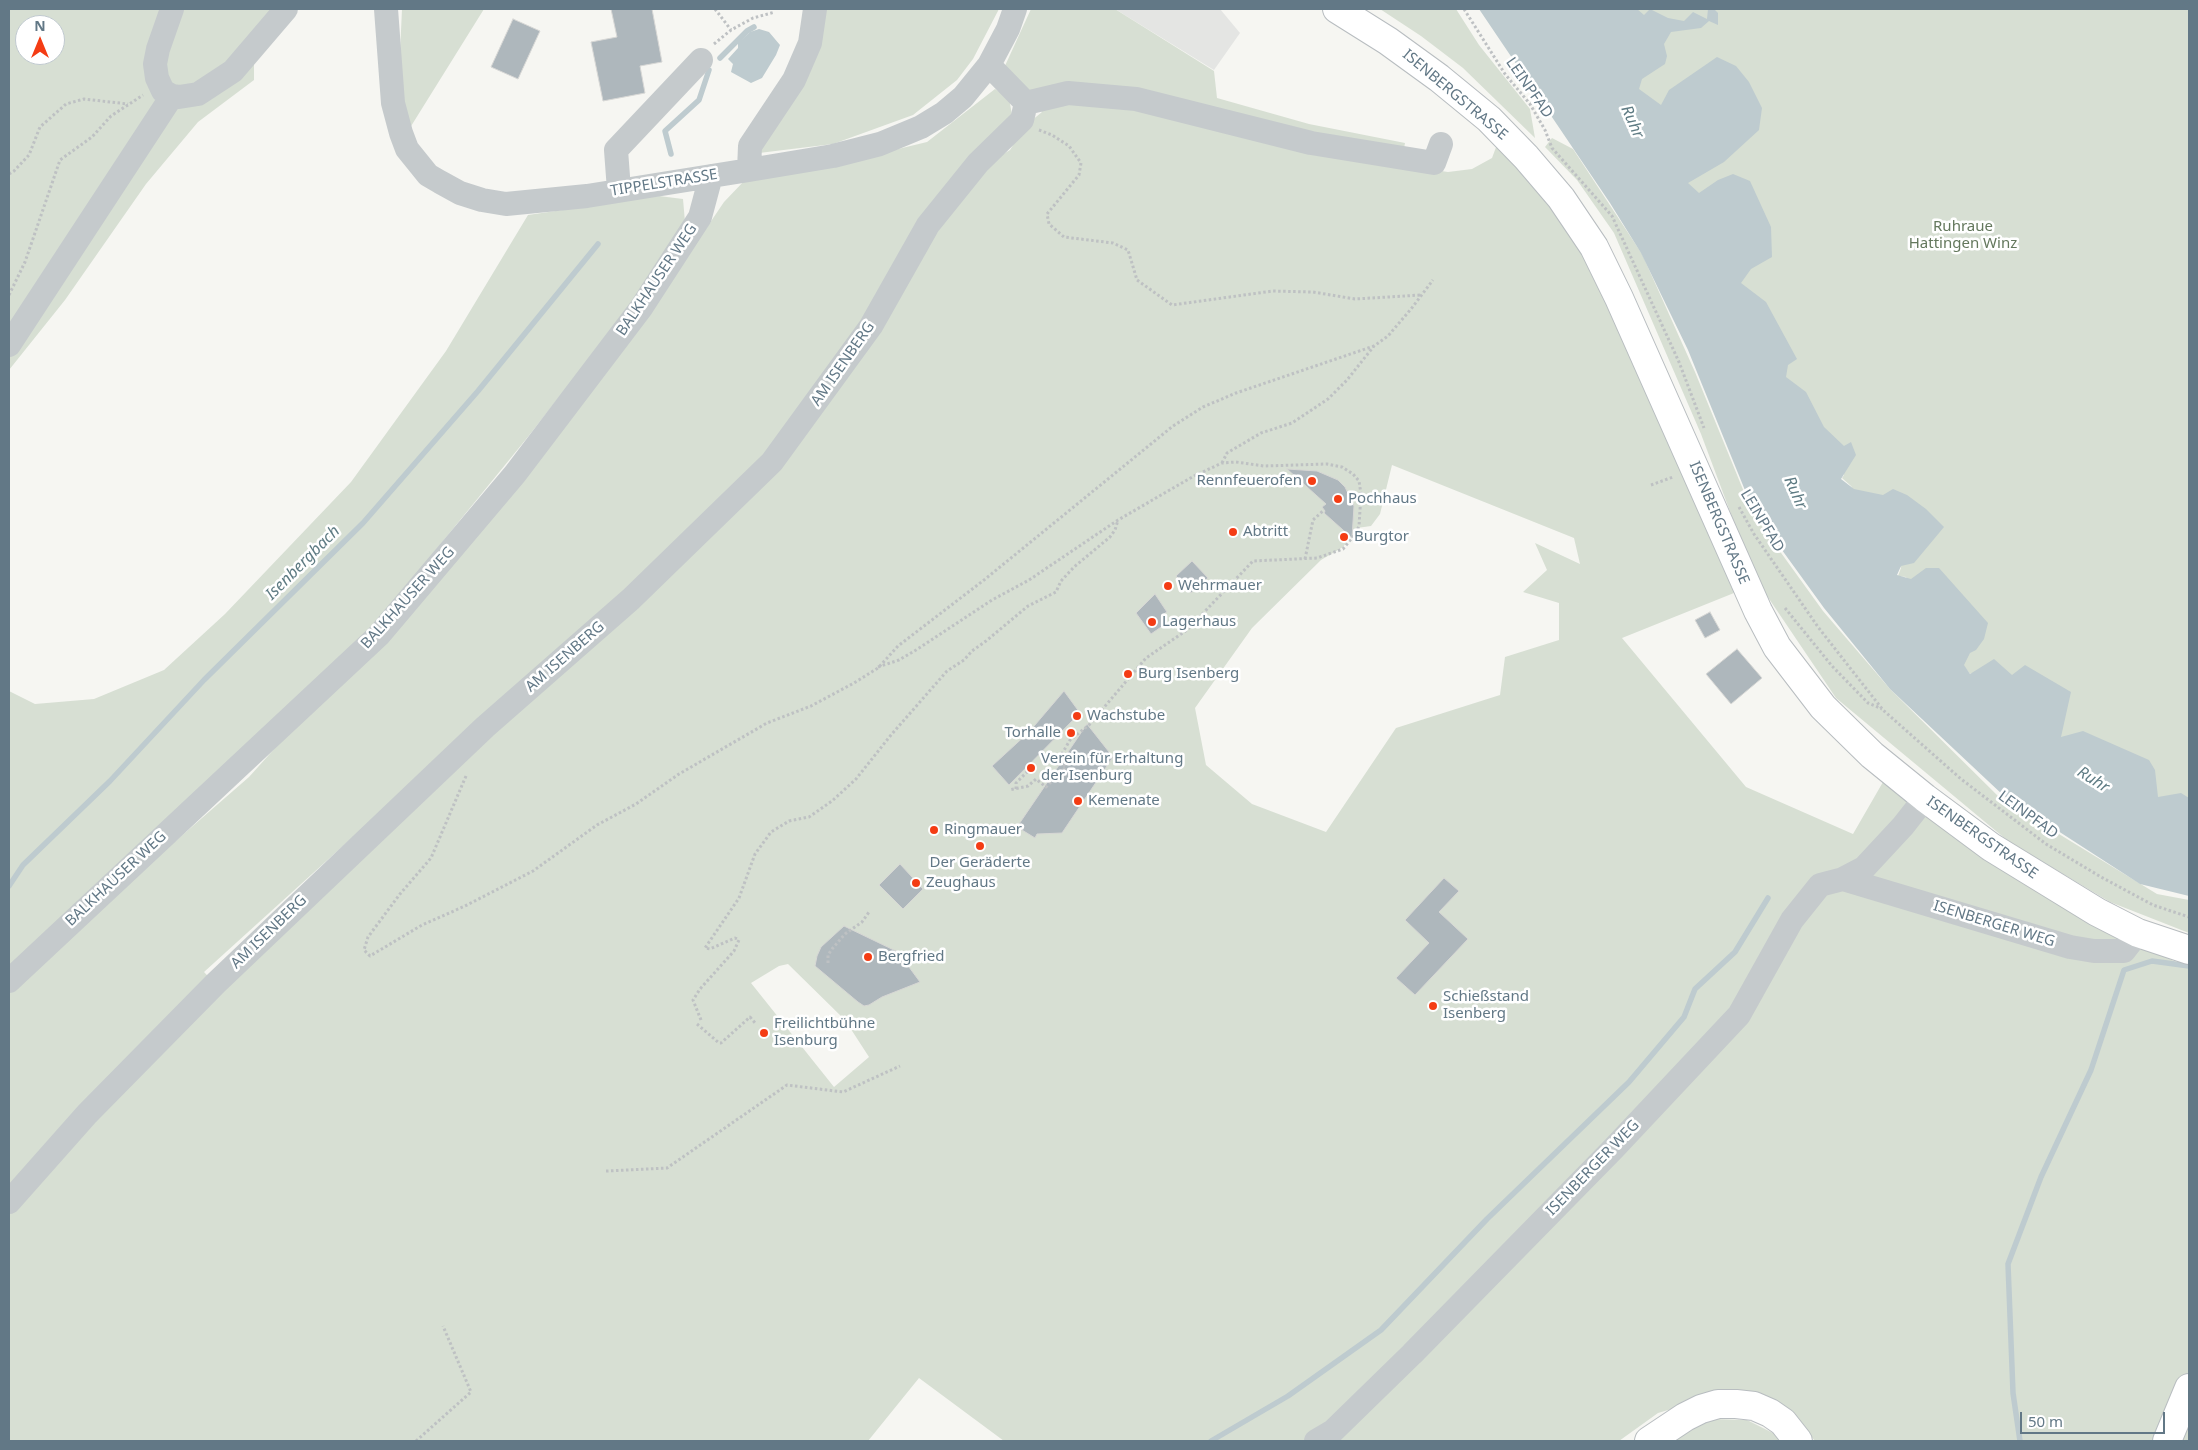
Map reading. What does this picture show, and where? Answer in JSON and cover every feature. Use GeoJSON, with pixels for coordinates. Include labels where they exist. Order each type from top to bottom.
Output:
{"type":"FeatureCollection","features":[{"type":"Feature","properties":{"kind":"main road","name":"ISENBERGSTRASSE"},"geometry":{"type":"LineString","coordinates":[[1337,9],[1388,41],[1439,78],[1488,119],[1526,157],[1561,198],[1594,247],[1619,298],[1740,574],[1777,647],[1834,720],[1872,755],[1925,798],[1991,847],[2097,912],[2138,933],[2189,950]]}},
{"type":"Feature","properties":{"kind":"main road"},"geometry":{"type":"LineString","coordinates":[[2167,1441],[2189,1388]]}},
{"type":"Feature","properties":{"kind":"main road"},"geometry":{"type":"LineString","coordinates":[[1649,1441],[1701,1409],[1718,1404],[1736,1404],[1754,1406],[1770,1413],[1783,1422],[1798,1441]]}},
{"type":"Feature","properties":{"kind":"street"},"geometry":{"type":"LineString","coordinates":[[172,9],[158,49],[155,64],[157,78],[168,93],[180,97],[198,94],[233,71],[286,9]]}},
{"type":"Feature","properties":{"kind":"street","name":"TIPPELSTRASSE"},"geometry":{"type":"LineString","coordinates":[[386,9],[393,102],[407,149],[428,175],[460,193],[482,200],[506,204],[619,190],[749,170],[833,156],[880,144],[921,127],[944,113],[963,97],[989,65],[1008,29],[1015,9]]}},
{"type":"Feature","properties":{"kind":"street"},"geometry":{"type":"LineString","coordinates":[[749,170],[750,146],[794,80],[810,43],[815,9]]}},
{"type":"Feature","properties":{"kind":"street"},"geometry":{"type":"LineString","coordinates":[[619,190],[616,150],[701,60]]}},
{"type":"Feature","properties":{"kind":"street"},"geometry":{"type":"LineString","coordinates":[[989,65],[1024,111],[1068,92],[1136,99],[1311,143],[1434,163],[1441,144]]}},
{"type":"Feature","properties":{"kind":"street"},"geometry":{"type":"LineString","coordinates":[[9,345],[168,93]]}},
{"type":"Feature","properties":{"kind":"street","name":"AM ISENBERG"},"geometry":{"type":"LineString","coordinates":[[9,1202],[86,1114],[216,983],[485,727],[631,599],[772,462],[871,326],[928,225],[949,197],[1024,111]]}},
{"type":"Feature","properties":{"kind":"street","name":"BALKHAUSER WEG"},"geometry":{"type":"LineString","coordinates":[[9,981],[379,634],[515,474],[641,308],[700,217],[711,176]]}},
{"type":"Feature","properties":{"kind":"street","name":"ISENBERGER WEG"},"geometry":{"type":"LineString","coordinates":[[1316,1441],[1333,1431],[1412,1354],[1614,1148],[1739,1015],[1792,920],[1820,885],[1844,880],[1864,868],[1903,826],[1925,798]]}},
{"type":"Feature","properties":{"kind":"street","name":"ISENBERGER WEG"},"geometry":{"type":"LineString","coordinates":[[1844,880],[2086,950],[2124,951],[2138,933]]}},
{"type":"Feature","properties":{"kind":"path"},"geometry":{"type":"LineString","coordinates":[[716,9],[731,30]]}},
{"type":"Feature","properties":{"kind":"path","name":"LEINPFAD"},"geometry":{"type":"LineString","coordinates":[[1464,9],[1505,74],[1530,104],[1545,130],[1552,148],[1612,216],[1679,362],[1706,432]]}},
{"type":"Feature","properties":{"kind":"path"},"geometry":{"type":"LineString","coordinates":[[701,60],[731,30],[753,18],[776,12]]}},
{"type":"Feature","properties":{"kind":"path"},"geometry":{"type":"LineString","coordinates":[[9,295],[25,262],[60,160],[92,136],[111,116],[128,104],[141,96],[168,93]]}},
{"type":"Feature","properties":{"kind":"path"},"geometry":{"type":"LineString","coordinates":[[9,174],[14,172],[29,155],[40,127],[66,104],[84,99],[128,104]]}},
{"type":"Feature","properties":{"kind":"path"},"geometry":{"type":"LineString","coordinates":[[1024,111],[1029,127],[1052,135],[1070,146],[1081,163],[1079,175],[1047,214],[1049,224],[1064,236],[1113,243],[1128,250],[1137,280],[1172,305],[1273,291],[1313,292],[1355,299],[1421,295]]}},
{"type":"Feature","properties":{"kind":"path"},"geometry":{"type":"LineString","coordinates":[[878,668],[898,646],[984,580],[1172,426],[1204,407],[1236,393],[1374,346],[1388,336],[1433,280]]}},
{"type":"Feature","properties":{"kind":"path"},"geometry":{"type":"LineString","coordinates":[[1222,463],[1227,453],[1261,433],[1292,423],[1328,399],[1348,380],[1374,346]]}},
{"type":"Feature","properties":{"kind":"path"},"geometry":{"type":"LineString","coordinates":[[468,772],[431,858],[400,894],[368,937],[364,950],[370,956],[422,925],[479,899],[533,871],[597,825],[636,804],[678,774],[767,722],[823,701],[878,668],[899,660],[992,600],[1029,580],[1118,520],[1194,476],[1222,463],[1236,462],[1264,466],[1327,464],[1342,467],[1353,474],[1359,481],[1361,494],[1359,526],[1356,533],[1343,549],[1305,560],[1293,558],[1253,561],[1187,630],[1146,658],[1089,726],[1070,740],[1059,759],[1066,767],[1046,787],[1036,779],[1028,786],[1009,790]]}},
{"type":"Feature","properties":{"kind":"path","name":"LEINPFAD"},"geometry":{"type":"LineString","coordinates":[[1737,502],[1754,534],[1818,627],[1882,710],[1961,779],[2046,844],[2153,905],[2189,916]]}},
{"type":"Feature","properties":{"kind":"path"},"geometry":{"type":"LineString","coordinates":[[1305,560],[1313,520],[1324,510]]}},
{"type":"Feature","properties":{"kind":"path"},"geometry":{"type":"LineString","coordinates":[[701,1020],[693,1000],[700,988],[734,951],[739,940],[735,938],[710,949],[705,948],[739,898],[755,854],[771,832],[789,821],[809,817],[832,802],[866,768],[947,671],[964,660],[972,651],[1028,606],[1056,592],[1061,581],[1074,567],[1110,537],[1115,530],[1118,520]]}},
{"type":"Feature","properties":{"kind":"path"},"geometry":{"type":"LineString","coordinates":[[1782,604],[1832,666],[1868,703],[1882,710]]}},
{"type":"Feature","properties":{"kind":"path"},"geometry":{"type":"LineString","coordinates":[[1016,788],[1016,783],[1029,770]]}},
{"type":"Feature","properties":{"kind":"path"},"geometry":{"type":"LineString","coordinates":[[828,963],[828,954],[832,949],[845,934],[862,922],[869,912]]}},
{"type":"Feature","properties":{"kind":"path"},"geometry":{"type":"LineString","coordinates":[[697,1024],[719,1043],[722,1043],[750,1017],[756,1024]]}},
{"type":"Feature","properties":{"kind":"path"},"geometry":{"type":"LineString","coordinates":[[606,1171],[667,1168],[788,1085],[843,1092],[900,1066]]}},
{"type":"Feature","properties":{"kind":"path"},"geometry":{"type":"LineString","coordinates":[[416,1441],[471,1392],[443,1326]]}},
{"type":"Feature","properties":{"kind":"shaded area"},"geometry":{"type":"Polygon","coordinates":[[[1115,9],[1220,9],[1240,33],[1214,70],[1115,9]]]}},
{"type":"Feature","properties":{"kind":"green space"},"geometry":{"type":"Polygon","coordinates":[[[9,9],[278,9],[254,34],[254,80],[198,122],[146,184],[65,300],[9,370],[9,9]]]}},
{"type":"Feature","properties":{"kind":"green space"},"geometry":{"type":"Polygon","coordinates":[[[402,9],[484,9],[408,131],[399,75],[402,9]]]}},
{"type":"Feature","properties":{"kind":"green space"},"geometry":{"type":"Polygon","coordinates":[[[823,9],[999,9],[973,59],[957,80],[913,115],[833,144],[759,153],[823,9]]]}},
{"type":"Feature","properties":{"kind":"green space"},"geometry":{"type":"Polygon","coordinates":[[[1031,9],[1115,9],[1214,71],[1217,98],[1309,124],[1405,143],[1401,165],[1448,172],[1472,169],[1492,158],[1498,142],[1545,195],[1586,260],[1661,414],[1734,593],[1622,638],[1746,787],[1853,834],[1883,782],[2080,917],[2178,963],[2189,964],[2189,1441],[2155,1441],[2154,1437],[2154,1441],[1815,1441],[1792,1414],[1726,1393],[1658,1413],[1619,1441],[1004,1441],[919,1378],[868,1441],[9,1441],[9,691],[35,704],[94,699],[164,670],[225,614],[351,482],[446,351],[528,215],[659,196],[683,199],[685,222],[631,305],[527,438],[368,633],[101,906],[249,777],[294,727],[647,316],[724,202],[745,180],[836,164],[927,142],[995,89],[1009,98],[1012,115],[867,325],[769,453],[627,594],[483,719],[204,972],[220,989],[777,464],[983,166],[1010,150],[1025,126],[1042,112],[1004,68],[1031,9]],[[1392,465],[1380,514],[1371,526],[1357,528],[1343,547],[1321,560],[1252,628],[1195,708],[1206,765],[1252,804],[1326,832],[1396,728],[1500,695],[1505,657],[1559,640],[1559,603],[1523,592],[1547,570],[1535,543],[1580,564],[1574,538],[1392,465]],[[788,964],[779,966],[751,983],[834,1087],[869,1057],[845,1020],[788,964]]]}},
{"type":"Feature","properties":{"kind":"green space"},"geometry":{"type":"Polygon","coordinates":[[[1380,9],[1456,9],[1479,45],[1530,109],[1535,138],[1463,68],[1421,36],[1380,9]]]}},
{"type":"Feature","properties":{"kind":"green space","name":"Ruhraue Hattingen Winz"},"geometry":{"type":"Polygon","coordinates":[[[1587,9],[2189,9],[2189,817],[2064,751],[1972,673],[1970,674],[1963,665],[1940,633],[1906,577],[1898,576],[1901,568],[1851,486],[1842,478],[1844,475],[1752,324],[1587,9]]]}},
{"type":"Feature","properties":{"kind":"green space"},"geometry":{"type":"Polygon","coordinates":[[[1552,138],[1573,149],[1642,254],[1695,372],[1753,514],[1823,611],[1890,689],[2000,798],[2157,894],[2189,900],[2189,933],[2110,902],[2008,841],[1836,698],[1755,578],[1701,434],[1614,233],[1577,180],[1545,147],[1552,138]]]}},
{"type":"Feature","properties":{"kind":"green space"},"geometry":{"type":"Polygon","coordinates":[[[1712,1419],[1747,1420],[1781,1437],[1783,1441],[1669,1441],[1712,1419]]]}},
{"type":"Feature","properties":{"kind":"water","name":"Ruhr"},"geometry":{"type":"Polygon","coordinates":[[[1479,9],[1637,9],[1644,15],[1650,9],[1668,18],[1684,21],[1693,12],[1707,19],[1708,9],[1714,9],[1718,13],[1718,25],[1709,21],[1701,28],[1671,32],[1664,44],[1667,56],[1665,64],[1642,79],[1639,89],[1661,105],[1669,90],[1717,57],[1736,66],[1749,82],[1762,108],[1759,130],[1724,162],[1688,183],[1699,193],[1718,180],[1733,174],[1750,181],[1771,227],[1772,257],[1751,269],[1741,283],[1766,302],[1797,359],[1788,365],[1786,377],[1806,392],[1824,427],[1844,446],[1851,442],[1856,455],[1841,479],[1854,489],[1883,495],[1893,489],[1907,495],[1926,509],[1944,527],[1914,563],[1901,566],[1897,575],[1911,579],[1926,568],[1939,568],[1988,623],[1984,639],[1976,650],[1970,653],[1964,665],[1970,674],[1994,659],[2012,675],[2025,665],[2071,692],[2061,737],[2083,731],[2149,760],[2155,770],[2158,797],[2181,793],[2189,798],[2189,896],[2140,884],[2004,796],[1890,689],[1824,608],[1753,510],[1688,350],[1641,253],[1610,203],[1479,9]]]}},
{"type":"Feature","properties":{"kind":"water"},"geometry":{"type":"Polygon","coordinates":[[[759,29],[769,32],[780,45],[762,78],[751,83],[731,72],[733,64],[728,59],[738,48],[738,43],[750,32],[759,29]]]}},
{"type":"Feature","properties":{"kind":"building"},"geometry":{"type":"Polygon","coordinates":[[[611,9],[652,9],[662,62],[640,66],[645,93],[603,101],[591,42],[617,37],[611,9]]]}},
{"type":"Feature","properties":{"kind":"building"},"geometry":{"type":"Polygon","coordinates":[[[513,19],[540,31],[518,79],[491,67],[513,19]]]}},
{"type":"Feature","properties":{"kind":"building"},"geometry":{"type":"Polygon","coordinates":[[[1287,469],[1317,471],[1338,480],[1345,487],[1354,506],[1352,538],[1324,513],[1325,511],[1322,507],[1326,504],[1287,469]]]}},
{"type":"Feature","properties":{"kind":"building"},"geometry":{"type":"Polygon","coordinates":[[[1192,561],[1208,578],[1191,593],[1176,576],[1192,561]]]}},
{"type":"Feature","properties":{"kind":"building"},"geometry":{"type":"Polygon","coordinates":[[[1155,594],[1167,612],[1162,615],[1167,623],[1151,634],[1136,613],[1155,594]]]}},
{"type":"Feature","properties":{"kind":"building"},"geometry":{"type":"Polygon","coordinates":[[[1710,612],[1720,630],[1705,638],[1695,620],[1710,612]]]}},
{"type":"Feature","properties":{"kind":"building"},"geometry":{"type":"Polygon","coordinates":[[[1737,649],[1762,678],[1731,704],[1706,674],[1737,649]]]}},
{"type":"Feature","properties":{"kind":"building"},"geometry":{"type":"Polygon","coordinates":[[[1064,691],[1080,713],[1009,785],[992,766],[1029,732],[1064,691]]]}},
{"type":"Feature","properties":{"kind":"building"},"geometry":{"type":"Polygon","coordinates":[[[1087,724],[1113,757],[1062,833],[1037,834],[1035,838],[1017,827],[1087,724]]]}},
{"type":"Feature","properties":{"kind":"building"},"geometry":{"type":"Polygon","coordinates":[[[900,864],[923,889],[903,909],[879,885],[900,864]]]}},
{"type":"Feature","properties":{"kind":"building","name":"Schießstand Isenberg"},"geometry":{"type":"Polygon","coordinates":[[[1444,878],[1459,891],[1439,912],[1468,939],[1415,995],[1396,978],[1429,943],[1405,920],[1444,878]]]}},
{"type":"Feature","properties":{"kind":"building"},"geometry":{"type":"Polygon","coordinates":[[[844,926],[898,952],[920,982],[882,997],[869,1005],[864,1006],[858,1002],[815,966],[821,947],[844,926]]]}},
{"type":"Feature","properties":{"kind":"waterway","name":"Isenbergbach"},"geometry":{"type":"LineString","coordinates":[[720,58],[747,31],[754,27]]}},
{"type":"Feature","properties":{"kind":"waterway","name":"Isenbergbach"},"geometry":{"type":"LineString","coordinates":[[671,154],[665,131],[699,100],[709,70]]}},
{"type":"Feature","properties":{"kind":"waterway","name":"Isenbergbach"},"geometry":{"type":"LineString","coordinates":[[9,886],[23,865],[110,781],[204,680],[363,523],[478,391],[598,244]]}},
{"type":"Feature","properties":{"kind":"waterway"},"geometry":{"type":"LineString","coordinates":[[1211,1441],[1288,1396],[1381,1330],[1487,1219],[1629,1082],[1684,1017],[1695,989],[1735,952],[1768,898]]}},
{"type":"Feature","properties":{"kind":"waterway"},"geometry":{"type":"LineString","coordinates":[[2020,1441],[2013,1393],[2008,1264],[2041,1177],[2091,1070],[2124,970],[2152,961],[2189,966]]}},
{"type":"Feature","properties":{"kind":"place","name":"Rennfeuerofen"},"geometry":{"type":"Point","coordinates":[1312,481]}},
{"type":"Feature","properties":{"kind":"place","name":"Pochhaus"},"geometry":{"type":"Point","coordinates":[1338,499]}},
{"type":"Feature","properties":{"kind":"place","name":"Abtritt"},"geometry":{"type":"Point","coordinates":[1233,532]}},
{"type":"Feature","properties":{"kind":"place","name":"Burgtor"},"geometry":{"type":"Point","coordinates":[1344,537]}},
{"type":"Feature","properties":{"kind":"place","name":"Wehrmauer"},"geometry":{"type":"Point","coordinates":[1168,586]}},
{"type":"Feature","properties":{"kind":"place","name":"Lagerhaus"},"geometry":{"type":"Point","coordinates":[1152,622]}},
{"type":"Feature","properties":{"kind":"place","name":"Burg Isenberg"},"geometry":{"type":"Point","coordinates":[1128,674]}},
{"type":"Feature","properties":{"kind":"place","name":"Wachstube"},"geometry":{"type":"Point","coordinates":[1077,716]}},
{"type":"Feature","properties":{"kind":"place","name":"Torhalle"},"geometry":{"type":"Point","coordinates":[1071,733]}},
{"type":"Feature","properties":{"kind":"place","name":"Verein für Erhaltung der Isenburg"},"geometry":{"type":"Point","coordinates":[1031,768]}},
{"type":"Feature","properties":{"kind":"place","name":"Kemenate"},"geometry":{"type":"Point","coordinates":[1078,801]}},
{"type":"Feature","properties":{"kind":"place","name":"Ringmauer"},"geometry":{"type":"Point","coordinates":[934,830]}},
{"type":"Feature","properties":{"kind":"place","name":"Der Geräderte"},"geometry":{"type":"Point","coordinates":[980,846]}},
{"type":"Feature","properties":{"kind":"place","name":"Zeughaus"},"geometry":{"type":"Point","coordinates":[916,883]}},
{"type":"Feature","properties":{"kind":"place","name":"Bergfried"},"geometry":{"type":"Point","coordinates":[868,957]}},
{"type":"Feature","properties":{"kind":"place","name":"Schießstand Isenberg"},"geometry":{"type":"Point","coordinates":[1433,1006]}},
{"type":"Feature","properties":{"kind":"place","name":"Freilichtbühne Isenburg"},"geometry":{"type":"Point","coordinates":[764,1033]}}]}
